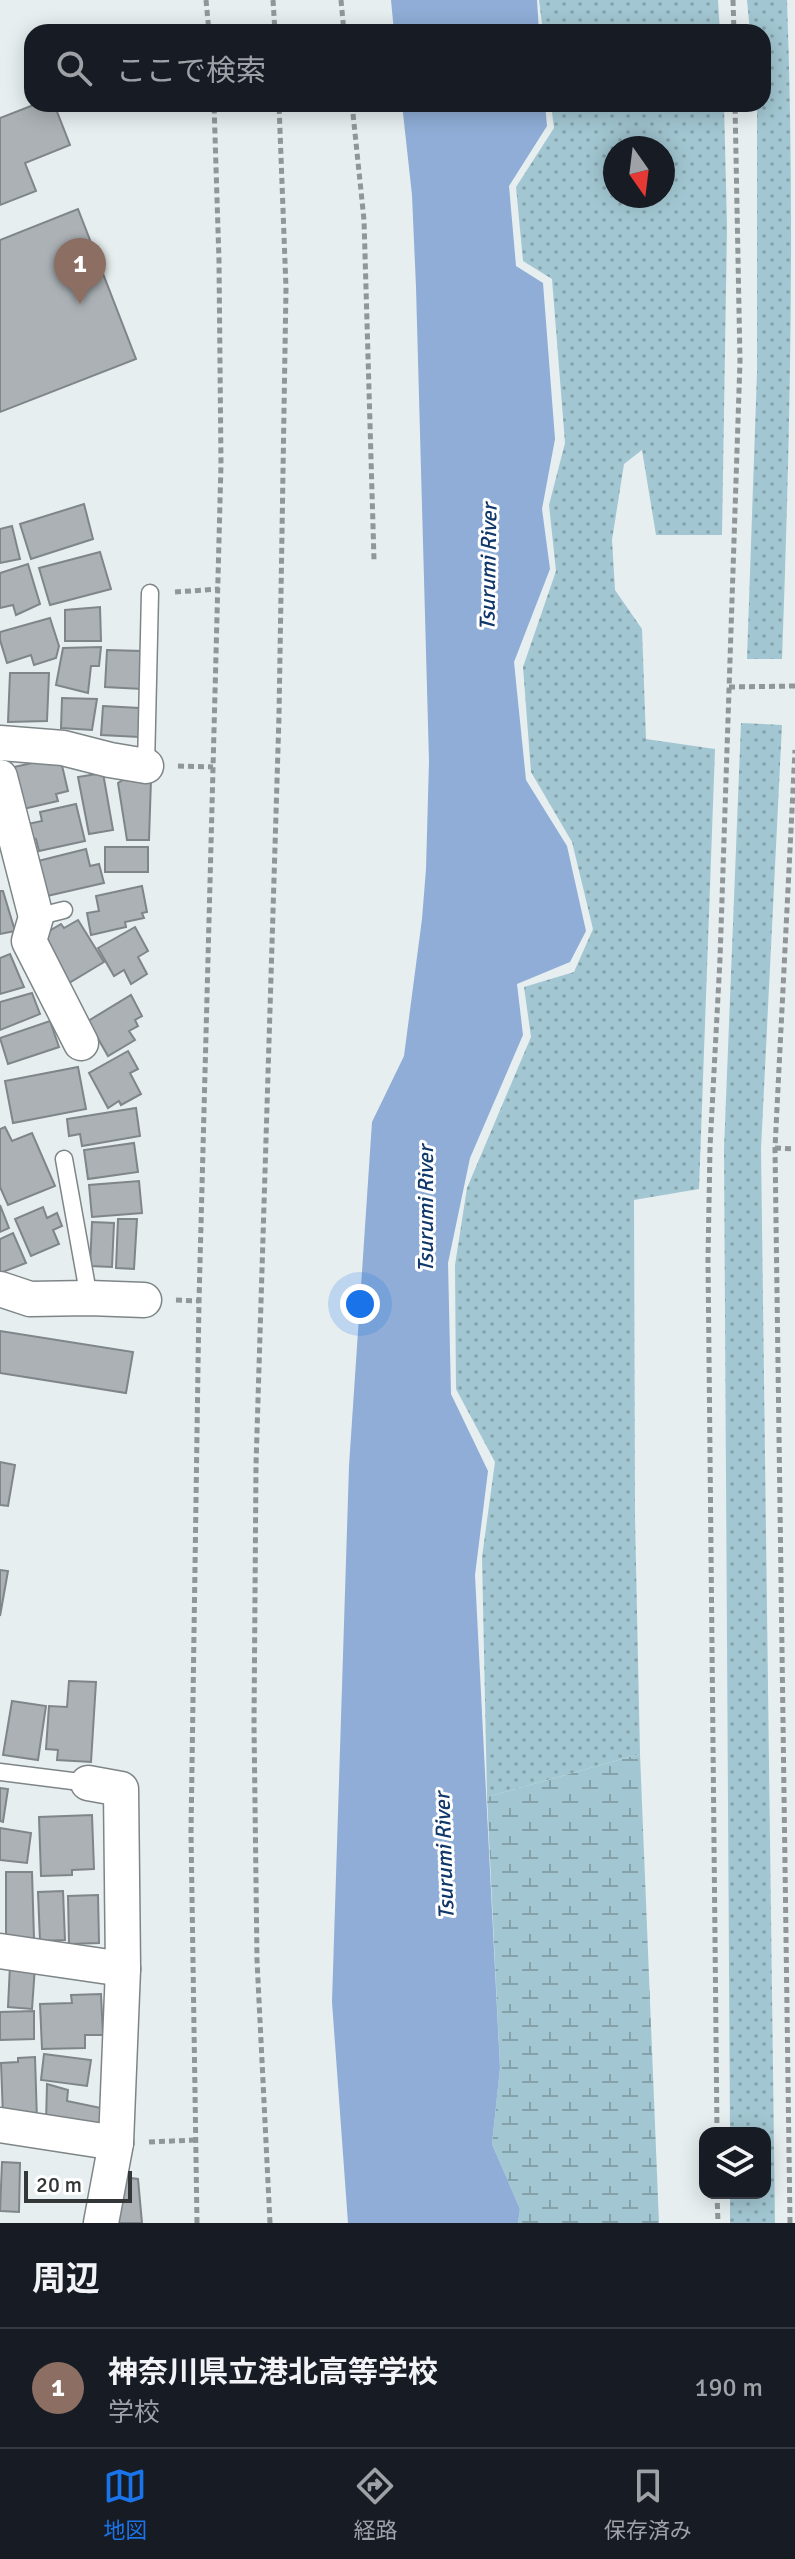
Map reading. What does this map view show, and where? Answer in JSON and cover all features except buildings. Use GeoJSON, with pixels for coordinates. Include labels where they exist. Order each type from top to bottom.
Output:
{"type":"FeatureCollection","features":[{"type":"Feature","properties":{"kind":"street"},"geometry":{"type":"LineString","coordinates":[[0,743],[63,748],[146,766]]}},
{"type":"Feature","properties":{"kind":"street"},"geometry":{"type":"LineString","coordinates":[[0,777],[50,914],[29,941],[81,1043]]}},
{"type":"Feature","properties":{"kind":"street"},"geometry":{"type":"LineString","coordinates":[[0,1289],[30,1299],[144,1300]]}},
{"type":"Feature","properties":{"kind":"street"},"geometry":{"type":"LineString","coordinates":[[88,1783],[121,1789],[123,1969],[132,2143],[101,2223]]}},
{"type":"Feature","properties":{"kind":"street"},"geometry":{"type":"LineString","coordinates":[[0,1951],[123,1969]]}},
{"type":"Feature","properties":{"kind":"street"},"geometry":{"type":"LineString","coordinates":[[0,2125],[132,2143]]}},
{"type":"Feature","properties":{"kind":"lane"},"geometry":{"type":"LineString","coordinates":[[146,766],[150,593]]}},
{"type":"Feature","properties":{"kind":"lane"},"geometry":{"type":"LineString","coordinates":[[64,1159],[89,1298]]}},
{"type":"Feature","properties":{"kind":"lane"},"geometry":{"type":"LineString","coordinates":[[0,1772],[88,1783]]}},
{"type":"Feature","properties":{"kind":"path"},"geometry":{"type":"LineString","coordinates":[[206,0],[208,24]]}},
{"type":"Feature","properties":{"kind":"path"},"geometry":{"type":"LineString","coordinates":[[273,0],[274,24]]}},
{"type":"Feature","properties":{"kind":"path"},"geometry":{"type":"LineString","coordinates":[[341,0],[343,24]]}},
{"type":"Feature","properties":{"kind":"path"},"geometry":{"type":"LineString","coordinates":[[733,0],[734,24]]}},
{"type":"Feature","properties":{"kind":"path"},"geometry":{"type":"LineString","coordinates":[[197,2223],[191,1832],[199,1301],[221,464],[220,276],[214,112]]}},
{"type":"Feature","properties":{"kind":"path"},"geometry":{"type":"LineString","coordinates":[[270,2223],[257,1960],[254,1725],[256,1465],[279,716],[285,304],[279,112]]}},
{"type":"Feature","properties":{"kind":"path"},"geometry":{"type":"LineString","coordinates":[[353,112],[364,220],[374,560]]}},
{"type":"Feature","properties":{"kind":"path"},"geometry":{"type":"LineString","coordinates":[[717,2127],[708,1259],[740,361],[735,112]]}},
{"type":"Feature","properties":{"kind":"path"},"geometry":{"type":"LineString","coordinates":[[150,593],[219,589]]}},
{"type":"Feature","properties":{"kind":"path"},"geometry":{"type":"LineString","coordinates":[[729,687],[795,686]]}},
{"type":"Feature","properties":{"kind":"path"},"geometry":{"type":"LineString","coordinates":[[790,2223],[775,1148],[795,750]]}},
{"type":"Feature","properties":{"kind":"path"},"geometry":{"type":"LineString","coordinates":[[775,1148],[795,1149]]}},
{"type":"Feature","properties":{"kind":"path"},"geometry":{"type":"LineString","coordinates":[[132,2143],[195,2140]]}},
{"type":"Feature","properties":{"kind":"path"},"geometry":{"type":"LineString","coordinates":[[717,2199],[718,2223]]}},
{"type":"Feature","properties":{"kind":"green space"},"geometry":{"type":"Polygon","coordinates":[[[539,0],[718,0],[720,24],[542,24],[539,0]]]}},
{"type":"Feature","properties":{"kind":"green space"},"geometry":{"type":"Polygon","coordinates":[[[747,0],[787,0],[791,165],[790,330],[782,659],[747,659],[757,372],[757,112],[771,112],[771,24],[749,24],[747,0]]]}},
{"type":"Feature","properties":{"kind":"green space"},"geometry":{"type":"Polygon","coordinates":[[[552,112],[724,112],[727,227],[722,535],[656,535],[642,450],[624,464],[612,540],[615,590],[642,629],[646,739],[715,749],[699,1189],[634,1200],[635,1517],[640,1754],[487,1797],[482,1557],[495,1462],[456,1389],[455,1265],[467,1188],[531,1037],[524,987],[574,972],[593,929],[572,842],[531,772],[523,667],[556,571],[549,505],[565,443],[552,279],[523,261],[516,187],[554,128],[552,112]]]}},
{"type":"Feature","properties":{"kind":"green space"},"geometry":{"type":"Polygon","coordinates":[[[741,723],[782,725],[761,1149],[775,2223],[730,2223],[730,2199],[771,2199],[771,2127],[730,2127],[724,1149],[741,723]]]}},
{"type":"Feature","properties":{"kind":"green space"},"geometry":{"type":"Polygon","coordinates":[[[640,1754],[659,2223],[518,2223],[520,2209],[492,2144],[500,2068],[487,1797],[640,1754]]]}},
{"type":"Feature","properties":{"kind":"water"},"geometry":{"type":"Polygon","coordinates":[[[391,0],[537,0],[538,24],[393,24],[391,0]]]}},
{"type":"Feature","properties":{"kind":"water","name":"Tsurumi River"},"geometry":{"type":"Polygon","coordinates":[[[403,112],[546,112],[547,126],[509,186],[516,266],[543,283],[555,439],[542,509],[550,569],[514,662],[526,780],[567,846],[586,931],[570,962],[517,984],[523,1035],[470,1158],[448,1263],[451,1394],[488,1471],[475,1575],[500,2068],[492,2144],[520,2209],[518,2223],[348,2223],[332,2002],[349,1466],[372,1122],[404,1056],[426,869],[429,761],[412,195],[403,112]]]}},
{"type":"Feature","properties":{"kind":"place","name":"神奈川県立港北高等学校"},"geometry":{"type":"Point","coordinates":[80,304]}}]}
